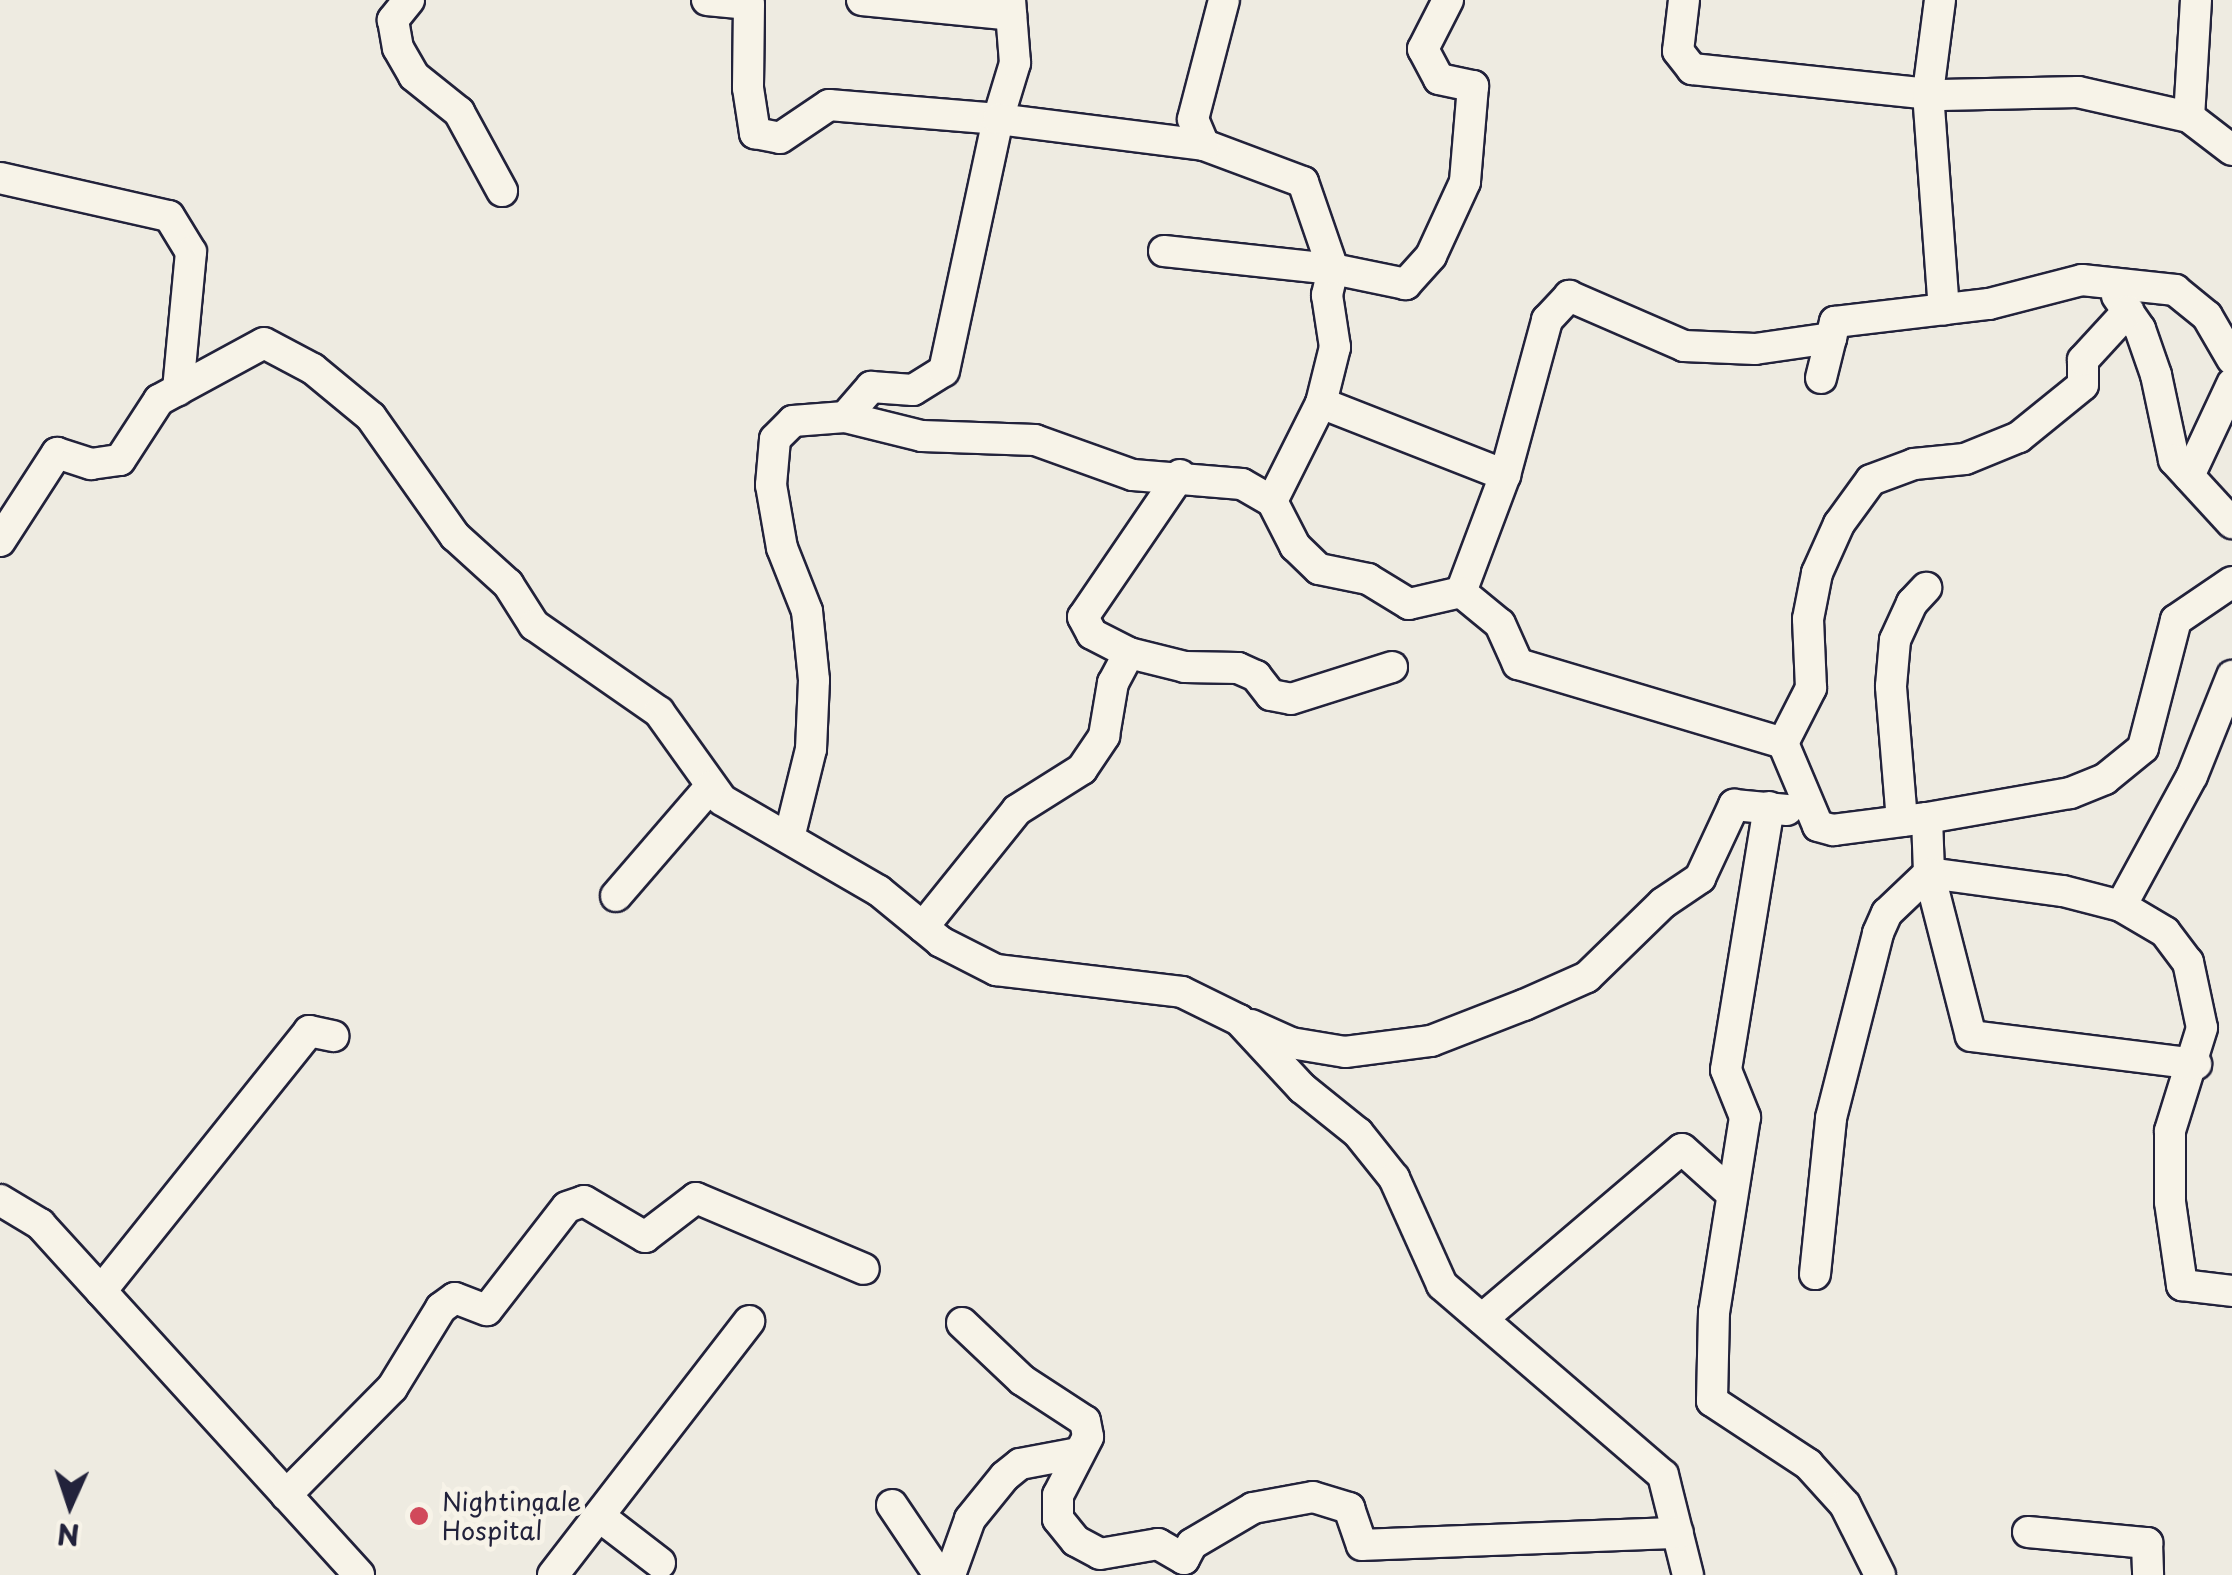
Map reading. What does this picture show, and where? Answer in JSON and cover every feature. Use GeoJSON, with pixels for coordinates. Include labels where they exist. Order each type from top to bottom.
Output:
{"type":"FeatureCollection","features":[{"type":"Feature","properties":{"kind":"street"},"geometry":{"type":"LineString","coordinates":[[408,0],[393,20],[398,48],[414,76],[459,112],[502,192]]}},
{"type":"Feature","properties":{"kind":"street"},"geometry":{"type":"LineString","coordinates":[[707,0],[749,2],[748,88],[755,132],[780,138],[829,105],[998,119],[1204,145],[1303,182],[1333,270],[1327,295],[1335,348],[1321,403],[1272,501]]}},
{"type":"Feature","properties":{"kind":"street"},"geometry":{"type":"LineString","coordinates":[[846,417],[871,388],[913,390],[944,371],[998,119],[1015,63],[1010,7],[862,0]]}},
{"type":"Feature","properties":{"kind":"street"},"geometry":{"type":"LineString","coordinates":[[1204,145],[1193,120],[1224,0]]}},
{"type":"Feature","properties":{"kind":"street"},"geometry":{"type":"LineString","coordinates":[[1164,251],[1333,270],[1406,284],[1431,256],[1465,182],[1473,86],[1439,80],[1423,49],[1448,0]]}},
{"type":"Feature","properties":{"kind":"street"},"geometry":{"type":"LineString","coordinates":[[1684,0],[1678,51],[1692,69],[1928,93],[2078,92],[2188,117],[2232,150]]}},
{"type":"Feature","properties":{"kind":"street"},"geometry":{"type":"LineString","coordinates":[[1940,0],[1928,93],[1944,309]]}},
{"type":"Feature","properties":{"kind":"street"},"geometry":{"type":"LineString","coordinates":[[2188,117],[2196,0]]}},
{"type":"Feature","properties":{"kind":"street"},"geometry":{"type":"LineString","coordinates":[[0,178],[169,216],[191,252],[178,390]]}},
{"type":"Feature","properties":{"kind":"street"},"geometry":{"type":"LineString","coordinates":[[1821,378],[1835,322],[1944,309],[2082,280],[2175,290],[2206,316],[2232,359]]}},
{"type":"Feature","properties":{"kind":"street"},"geometry":{"type":"LineString","coordinates":[[2107,282],[2128,311],[2156,375],[2174,460],[2232,523]]}},
{"type":"Feature","properties":{"kind":"street"},"geometry":{"type":"LineString","coordinates":[[1461,592],[1505,475],[1548,320],[1569,296],[1684,346],[1755,349],[1831,338]]}},
{"type":"Feature","properties":{"kind":"street"},"geometry":{"type":"LineString","coordinates":[[1810,814],[1783,743],[1811,688],[1808,620],[1817,573],[1838,524],[1871,480],[1914,464],[1964,459],[2020,436],[2083,385],[2083,360],[2128,311]]}},
{"type":"Feature","properties":{"kind":"street"},"geometry":{"type":"LineString","coordinates":[[0,540],[57,452],[91,464],[120,460],[159,400],[264,343],[313,369],[370,418],[456,536],[508,584],[534,625],[659,712],[722,800],[879,891],[923,927],[996,970],[1182,992],[1291,1043],[1346,1052],[1431,1041],[1587,977],[1663,903],[1700,878],[1734,805],[1810,814],[1834,830],[1915,820],[2070,792],[2105,779],[2143,748],[2176,620],[2232,582]]}},
{"type":"Feature","properties":{"kind":"street"},"geometry":{"type":"LineString","coordinates":[[2189,476],[2232,384]]}},
{"type":"Feature","properties":{"kind":"street"},"geometry":{"type":"LineString","coordinates":[[1321,403],[1505,475]]}},
{"type":"Feature","properties":{"kind":"street"},"geometry":{"type":"LineString","coordinates":[[789,838],[811,749],[814,680],[807,611],[782,548],[771,486],[775,438],[793,421],[846,417],[922,436],[1036,440],[1133,474],[1242,484],[1272,501],[1295,546],[1319,570],[1368,578],[1409,604],[1461,592]]}},
{"type":"Feature","properties":{"kind":"street"},"geometry":{"type":"LineString","coordinates":[[1180,476],[1083,618],[1092,634],[1130,653],[1185,667],[1238,668],[1271,694],[1290,700],[1392,667]]}},
{"type":"Feature","properties":{"kind":"street"},"geometry":{"type":"LineString","coordinates":[[1926,588],[1912,603],[1895,640],[1892,686],[1915,820],[1971,1036],[2196,1064]]}},
{"type":"Feature","properties":{"kind":"street"},"geometry":{"type":"LineString","coordinates":[[1461,592],[1500,624],[1518,664],[1783,743]]}},
{"type":"Feature","properties":{"kind":"street"},"geometry":{"type":"LineString","coordinates":[[923,927],[1017,810],[1082,769],[1104,736],[1113,683],[1130,653]]}},
{"type":"Feature","properties":{"kind":"street"},"geometry":{"type":"LineString","coordinates":[[2120,906],[2192,776],[2232,676]]}},
{"type":"Feature","properties":{"kind":"street"},"geometry":{"type":"LineString","coordinates":[[616,896],[711,786]]}},
{"type":"Feature","properties":{"kind":"street"},"geometry":{"type":"LineString","coordinates":[[1769,807],[1726,1070],[1744,1116],[1714,1312],[1712,1401],[1808,1464],[1845,1505],[1880,1575]]}},
{"type":"Feature","properties":{"kind":"street"},"geometry":{"type":"LineString","coordinates":[[1929,873],[2063,891],[2120,906],[2165,932],[2188,962],[2202,1028],[2196,1064],[2170,1131],[2170,1202],[2182,1285],[2232,1291]]}},
{"type":"Feature","properties":{"kind":"street"},"geometry":{"type":"LineString","coordinates":[[1815,1274],[1831,1118],[1878,933],[1888,913],[1929,873]]}},
{"type":"Feature","properties":{"kind":"street"},"geometry":{"type":"LineString","coordinates":[[1239,1020],[1370,1148],[1394,1178],[1442,1284],[1663,1475],[1688,1575]]}},
{"type":"Feature","properties":{"kind":"street"},"geometry":{"type":"LineString","coordinates":[[101,1291],[309,1031],[334,1036]]}},
{"type":"Feature","properties":{"kind":"street"},"geometry":{"type":"LineString","coordinates":[[1482,1319],[1682,1150],[1732,1194]]}},
{"type":"Feature","properties":{"kind":"street"},"geometry":{"type":"LineString","coordinates":[[286,1495],[392,1388],[441,1308],[455,1298],[487,1310],[566,1206],[584,1201],[645,1237],[696,1198],[864,1269]]}},
{"type":"Feature","properties":{"kind":"street"},"geometry":{"type":"LineString","coordinates":[[0,1200],[40,1224],[359,1575]]}},
{"type":"Feature","properties":{"kind":"street"},"geometry":{"type":"LineString","coordinates":[[554,1575],[750,1321]]}},
{"type":"Feature","properties":{"kind":"street"},"geometry":{"type":"LineString","coordinates":[[962,1324],[1022,1380],[1084,1421],[1088,1436],[1074,1454],[1058,1495],[1058,1518],[1100,1554],[1158,1544],[1184,1559],[1192,1544],[1253,1508],[1313,1497],[1349,1508],[1362,1546],[1678,1534]]}},
{"type":"Feature","properties":{"kind":"street"},"geometry":{"type":"LineString","coordinates":[[950,1575],[970,1520],[1006,1476],[1020,1464],[1074,1454]]}},
{"type":"Feature","properties":{"kind":"street"},"geometry":{"type":"LineString","coordinates":[[892,1505],[908,1537],[939,1575]]}},
{"type":"Feature","properties":{"kind":"street"},"geometry":{"type":"LineString","coordinates":[[599,1516],[660,1563]]}},
{"type":"Feature","properties":{"kind":"street"},"geometry":{"type":"LineString","coordinates":[[2028,1532],[2147,1543],[2148,1575]]}},
{"type":"Feature","properties":{"kind":"place","name":"Nightingale Hospital"},"geometry":{"type":"Point","coordinates":[419,1516]}}]}
